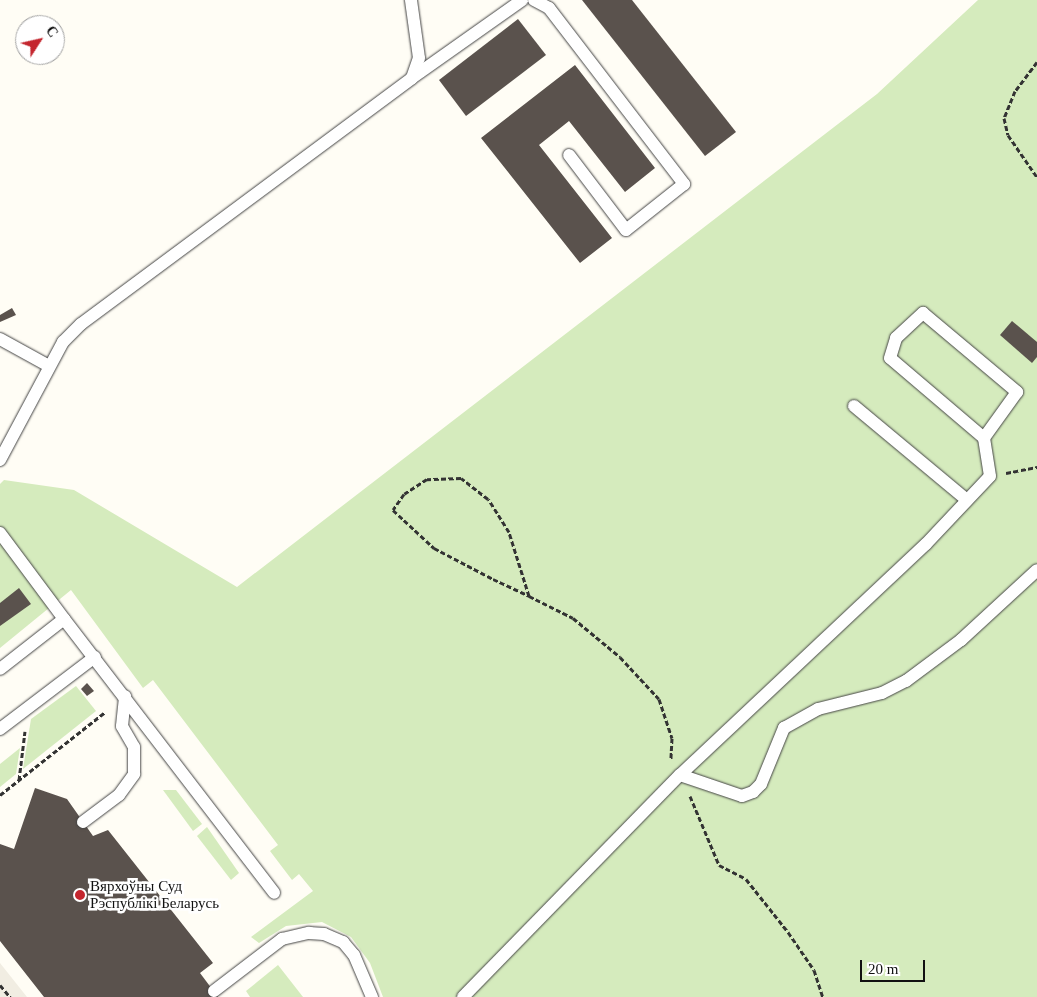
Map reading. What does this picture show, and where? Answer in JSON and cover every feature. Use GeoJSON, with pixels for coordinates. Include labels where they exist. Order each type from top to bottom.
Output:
{"type":"FeatureCollection","features":[{"type":"Feature","properties":{"kind":"lane"},"geometry":{"type":"LineString","coordinates":[[411,0],[419,58],[412,78]]}},
{"type":"Feature","properties":{"kind":"lane"},"geometry":{"type":"LineString","coordinates":[[0,460],[63,342],[99,308],[412,78],[522,0]]}},
{"type":"Feature","properties":{"kind":"lane"},"geometry":{"type":"LineString","coordinates":[[534,0],[549,8],[684,184],[626,230],[569,155]]}},
{"type":"Feature","properties":{"kind":"lane"},"geometry":{"type":"LineString","coordinates":[[463,997],[680,775],[926,544],[990,476],[984,438],[890,358],[896,338],[923,313],[1017,392],[984,438]]}},
{"type":"Feature","properties":{"kind":"lane"},"geometry":{"type":"LineString","coordinates":[[0,339],[49,366]]}},
{"type":"Feature","properties":{"kind":"lane"},"geometry":{"type":"LineString","coordinates":[[854,406],[967,500]]}},
{"type":"Feature","properties":{"kind":"lane"},"geometry":{"type":"LineString","coordinates":[[0,534],[274,893]]}},
{"type":"Feature","properties":{"kind":"lane"},"geometry":{"type":"LineString","coordinates":[[680,775],[742,796],[753,792],[761,784],[784,728],[818,709],[882,692],[906,680],[961,640],[1037,570]]}},
{"type":"Feature","properties":{"kind":"lane"},"geometry":{"type":"LineString","coordinates":[[0,669],[64,619]]}},
{"type":"Feature","properties":{"kind":"lane"},"geometry":{"type":"LineString","coordinates":[[0,729],[95,657]]}},
{"type":"Feature","properties":{"kind":"lane"},"geometry":{"type":"LineString","coordinates":[[83,822],[119,795],[134,774],[134,747],[122,726],[125,696]]}},
{"type":"Feature","properties":{"kind":"lane"},"geometry":{"type":"LineString","coordinates":[[214,991],[282,939],[310,932],[324,934],[343,942],[354,955],[372,997]]}},
{"type":"Feature","properties":{"kind":"path"},"geometry":{"type":"LineString","coordinates":[[1037,62],[1016,90],[1004,118],[1008,135],[1037,177]]}},
{"type":"Feature","properties":{"kind":"path"},"geometry":{"type":"LineString","coordinates":[[990,476],[1037,467]]}},
{"type":"Feature","properties":{"kind":"path"},"geometry":{"type":"LineString","coordinates":[[529,596],[510,532],[488,499],[460,478],[427,479],[404,494],[393,510],[434,548],[529,596],[573,618],[620,657],[659,699],[672,738],[671,785]]}},
{"type":"Feature","properties":{"kind":"path"},"geometry":{"type":"LineString","coordinates":[[0,795],[125,696]]}},
{"type":"Feature","properties":{"kind":"path"},"geometry":{"type":"LineString","coordinates":[[19,780],[28,708]]}},
{"type":"Feature","properties":{"kind":"path"},"geometry":{"type":"LineString","coordinates":[[680,775],[719,866],[746,880],[788,932],[814,970],[823,997]]}},
{"type":"Feature","properties":{"kind":"path"},"geometry":{"type":"LineString","coordinates":[[0,985],[10,997]]}},
{"type":"Feature","properties":{"kind":"green space"},"geometry":{"type":"Polygon","coordinates":[[[978,0],[1037,0],[1037,997],[383,997],[370,963],[351,937],[322,922],[286,926],[259,943],[251,937],[313,891],[299,874],[292,880],[270,851],[278,845],[153,680],[143,688],[71,590],[0,648],[0,484],[4,480],[74,490],[237,587],[877,94],[978,0]]]}},
{"type":"Feature","properties":{"kind":"green space"},"geometry":{"type":"Polygon","coordinates":[[[76,686],[96,711],[23,769],[31,719],[76,686]]]}},
{"type":"Feature","properties":{"kind":"green space"},"geometry":{"type":"Polygon","coordinates":[[[20,748],[16,774],[0,787],[0,764],[20,748]]]}},
{"type":"Feature","properties":{"kind":"green space"},"geometry":{"type":"Polygon","coordinates":[[[163,790],[176,790],[202,824],[193,831],[163,790]]]}},
{"type":"Feature","properties":{"kind":"green space"},"geometry":{"type":"Polygon","coordinates":[[[207,827],[239,873],[231,880],[197,836],[207,827]]]}},
{"type":"Feature","properties":{"kind":"green space"},"geometry":{"type":"Polygon","coordinates":[[[278,965],[303,997],[250,997],[246,991],[278,965]]]}},
{"type":"Feature","properties":{"kind":"shaded area"},"geometry":{"type":"Polygon","coordinates":[[[0,963],[27,997],[0,997],[0,963]]]}},
{"type":"Feature","properties":{"kind":"building"},"geometry":{"type":"Polygon","coordinates":[[[582,0],[632,0],[736,132],[705,156],[582,0]]]}},
{"type":"Feature","properties":{"kind":"building"},"geometry":{"type":"Polygon","coordinates":[[[518,19],[546,55],[466,116],[439,80],[518,19]]]}},
{"type":"Feature","properties":{"kind":"building"},"geometry":{"type":"Polygon","coordinates":[[[575,65],[655,168],[625,192],[569,121],[539,145],[612,238],[580,263],[481,138],[575,65]]]}},
{"type":"Feature","properties":{"kind":"building"},"geometry":{"type":"Polygon","coordinates":[[[12,308],[16,315],[0,322],[0,315],[12,308]]]}},
{"type":"Feature","properties":{"kind":"building"},"geometry":{"type":"Polygon","coordinates":[[[1012,321],[1037,342],[1037,357],[1032,363],[1000,335],[1012,321]]]}},
{"type":"Feature","properties":{"kind":"building"},"geometry":{"type":"Polygon","coordinates":[[[19,588],[31,604],[0,626],[0,603],[19,588]]]}},
{"type":"Feature","properties":{"kind":"building"},"geometry":{"type":"Polygon","coordinates":[[[87,683],[94,691],[87,696],[81,689],[87,683]]]}},
{"type":"Feature","properties":{"kind":"building","name":"Вярхоўны Суд Рэспублікі Беларусь"},"geometry":{"type":"Polygon","coordinates":[[[35,788],[67,799],[93,836],[108,830],[213,963],[200,973],[218,997],[44,997],[0,941],[0,844],[14,849],[35,788]]]}},
{"type":"Feature","properties":{"kind":"place","name":"Вярхоўны Суд Рэспублікі Беларусь"},"geometry":{"type":"Point","coordinates":[80,895]}}]}
